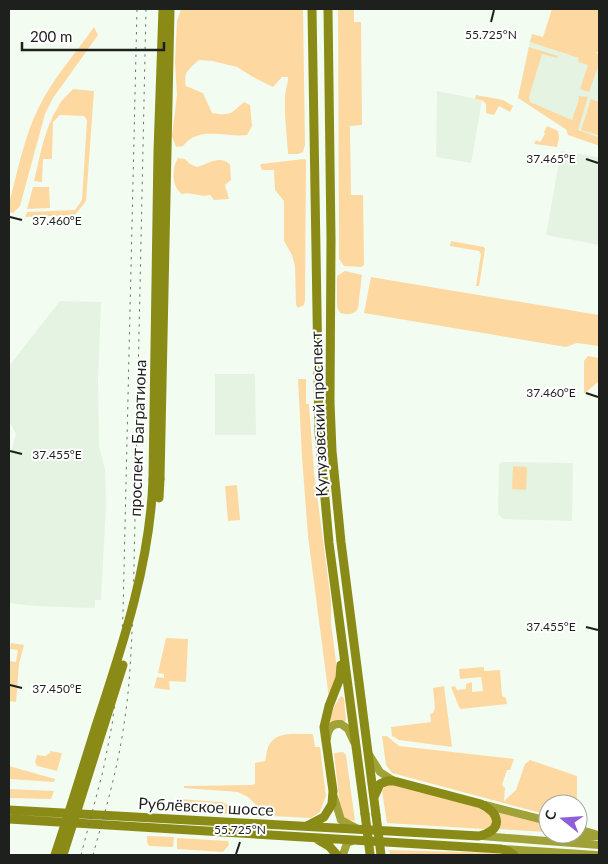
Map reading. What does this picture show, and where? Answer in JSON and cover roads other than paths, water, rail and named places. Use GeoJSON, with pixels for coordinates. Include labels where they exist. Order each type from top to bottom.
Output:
{"type":"FeatureCollection","features":[{"type":"Feature","properties":{"kind":"main road","name":"проспект Багратиона"},"geometry":{"type":"LineString","coordinates":[[63,855],[128,647],[145,582],[158,507],[158,151],[163,9]]}},
{"type":"Feature","properties":{"kind":"main road","name":"проспект Багратиона"},"geometry":{"type":"LineString","coordinates":[[55,855],[123,645],[147,540],[157,479],[170,9]]}},
{"type":"Feature","properties":{"kind":"main road","name":"Кутузовский проспект"},"geometry":{"type":"LineString","coordinates":[[312,9],[319,432],[323,486],[370,855]]}},
{"type":"Feature","properties":{"kind":"main road","name":"Кутузовский проспект"},"geometry":{"type":"LineString","coordinates":[[328,9],[331,239],[330,402],[332,451],[381,855]]}},
{"type":"Feature","properties":{"kind":"main road"},"geometry":{"type":"LineString","coordinates":[[342,638],[340,678],[325,718],[324,727],[333,792],[341,820],[358,829]]}},
{"type":"Feature","properties":{"kind":"main road"},"geometry":{"type":"LineString","coordinates":[[327,742],[329,729],[333,725],[340,724],[348,729],[356,748]]}},
{"type":"Feature","properties":{"kind":"main road"},"geometry":{"type":"LineString","coordinates":[[368,752],[380,772],[394,781]]}},
{"type":"Feature","properties":{"kind":"main road"},"geometry":{"type":"LineString","coordinates":[[374,800],[380,784],[394,781],[538,818]]}},
{"type":"Feature","properties":{"kind":"main road"},"geometry":{"type":"LineString","coordinates":[[305,826],[315,823],[327,814],[332,804],[333,792]]}},
{"type":"Feature","properties":{"kind":"main road"},"geometry":{"type":"LineString","coordinates":[[479,836],[493,830],[496,820],[493,810],[481,804]]}},
{"type":"Feature","properties":{"kind":"main road","name":"Рублёвское шоссе"},"geometry":{"type":"LineString","coordinates":[[9,810],[479,836]]}},
{"type":"Feature","properties":{"kind":"main road","name":"Рублёвское шоссе"},"geometry":{"type":"LineString","coordinates":[[9,820],[501,848],[514,852]]}},
{"type":"Feature","properties":{"kind":"main road"},"geometry":{"type":"LineString","coordinates":[[479,836],[599,845]]}},
{"type":"Feature","properties":{"kind":"main road"},"geometry":{"type":"LineString","coordinates":[[518,839],[599,836]]}},
{"type":"Feature","properties":{"kind":"main road"},"geometry":{"type":"LineString","coordinates":[[310,837],[324,842],[337,855]]}},
{"type":"Feature","properties":{"kind":"main road"},"geometry":{"type":"LineString","coordinates":[[342,855],[347,843],[358,839]]}},
{"type":"Feature","properties":{"kind":"main road"},"geometry":{"type":"LineString","coordinates":[[514,852],[549,855]]}},
{"type":"Feature","properties":{"kind":"main road"},"geometry":{"type":"LineString","coordinates":[[514,852],[596,855]]}},
{"type":"Feature","properties":{"kind":"railway"},"geometry":{"type":"LineString","coordinates":[[81,855],[103,771],[112,725],[121,658],[137,9]]}},
{"type":"Feature","properties":{"kind":"railway"},"geometry":{"type":"LineString","coordinates":[[93,855],[118,757],[126,710],[130,668],[133,612],[146,9]]}}]}
